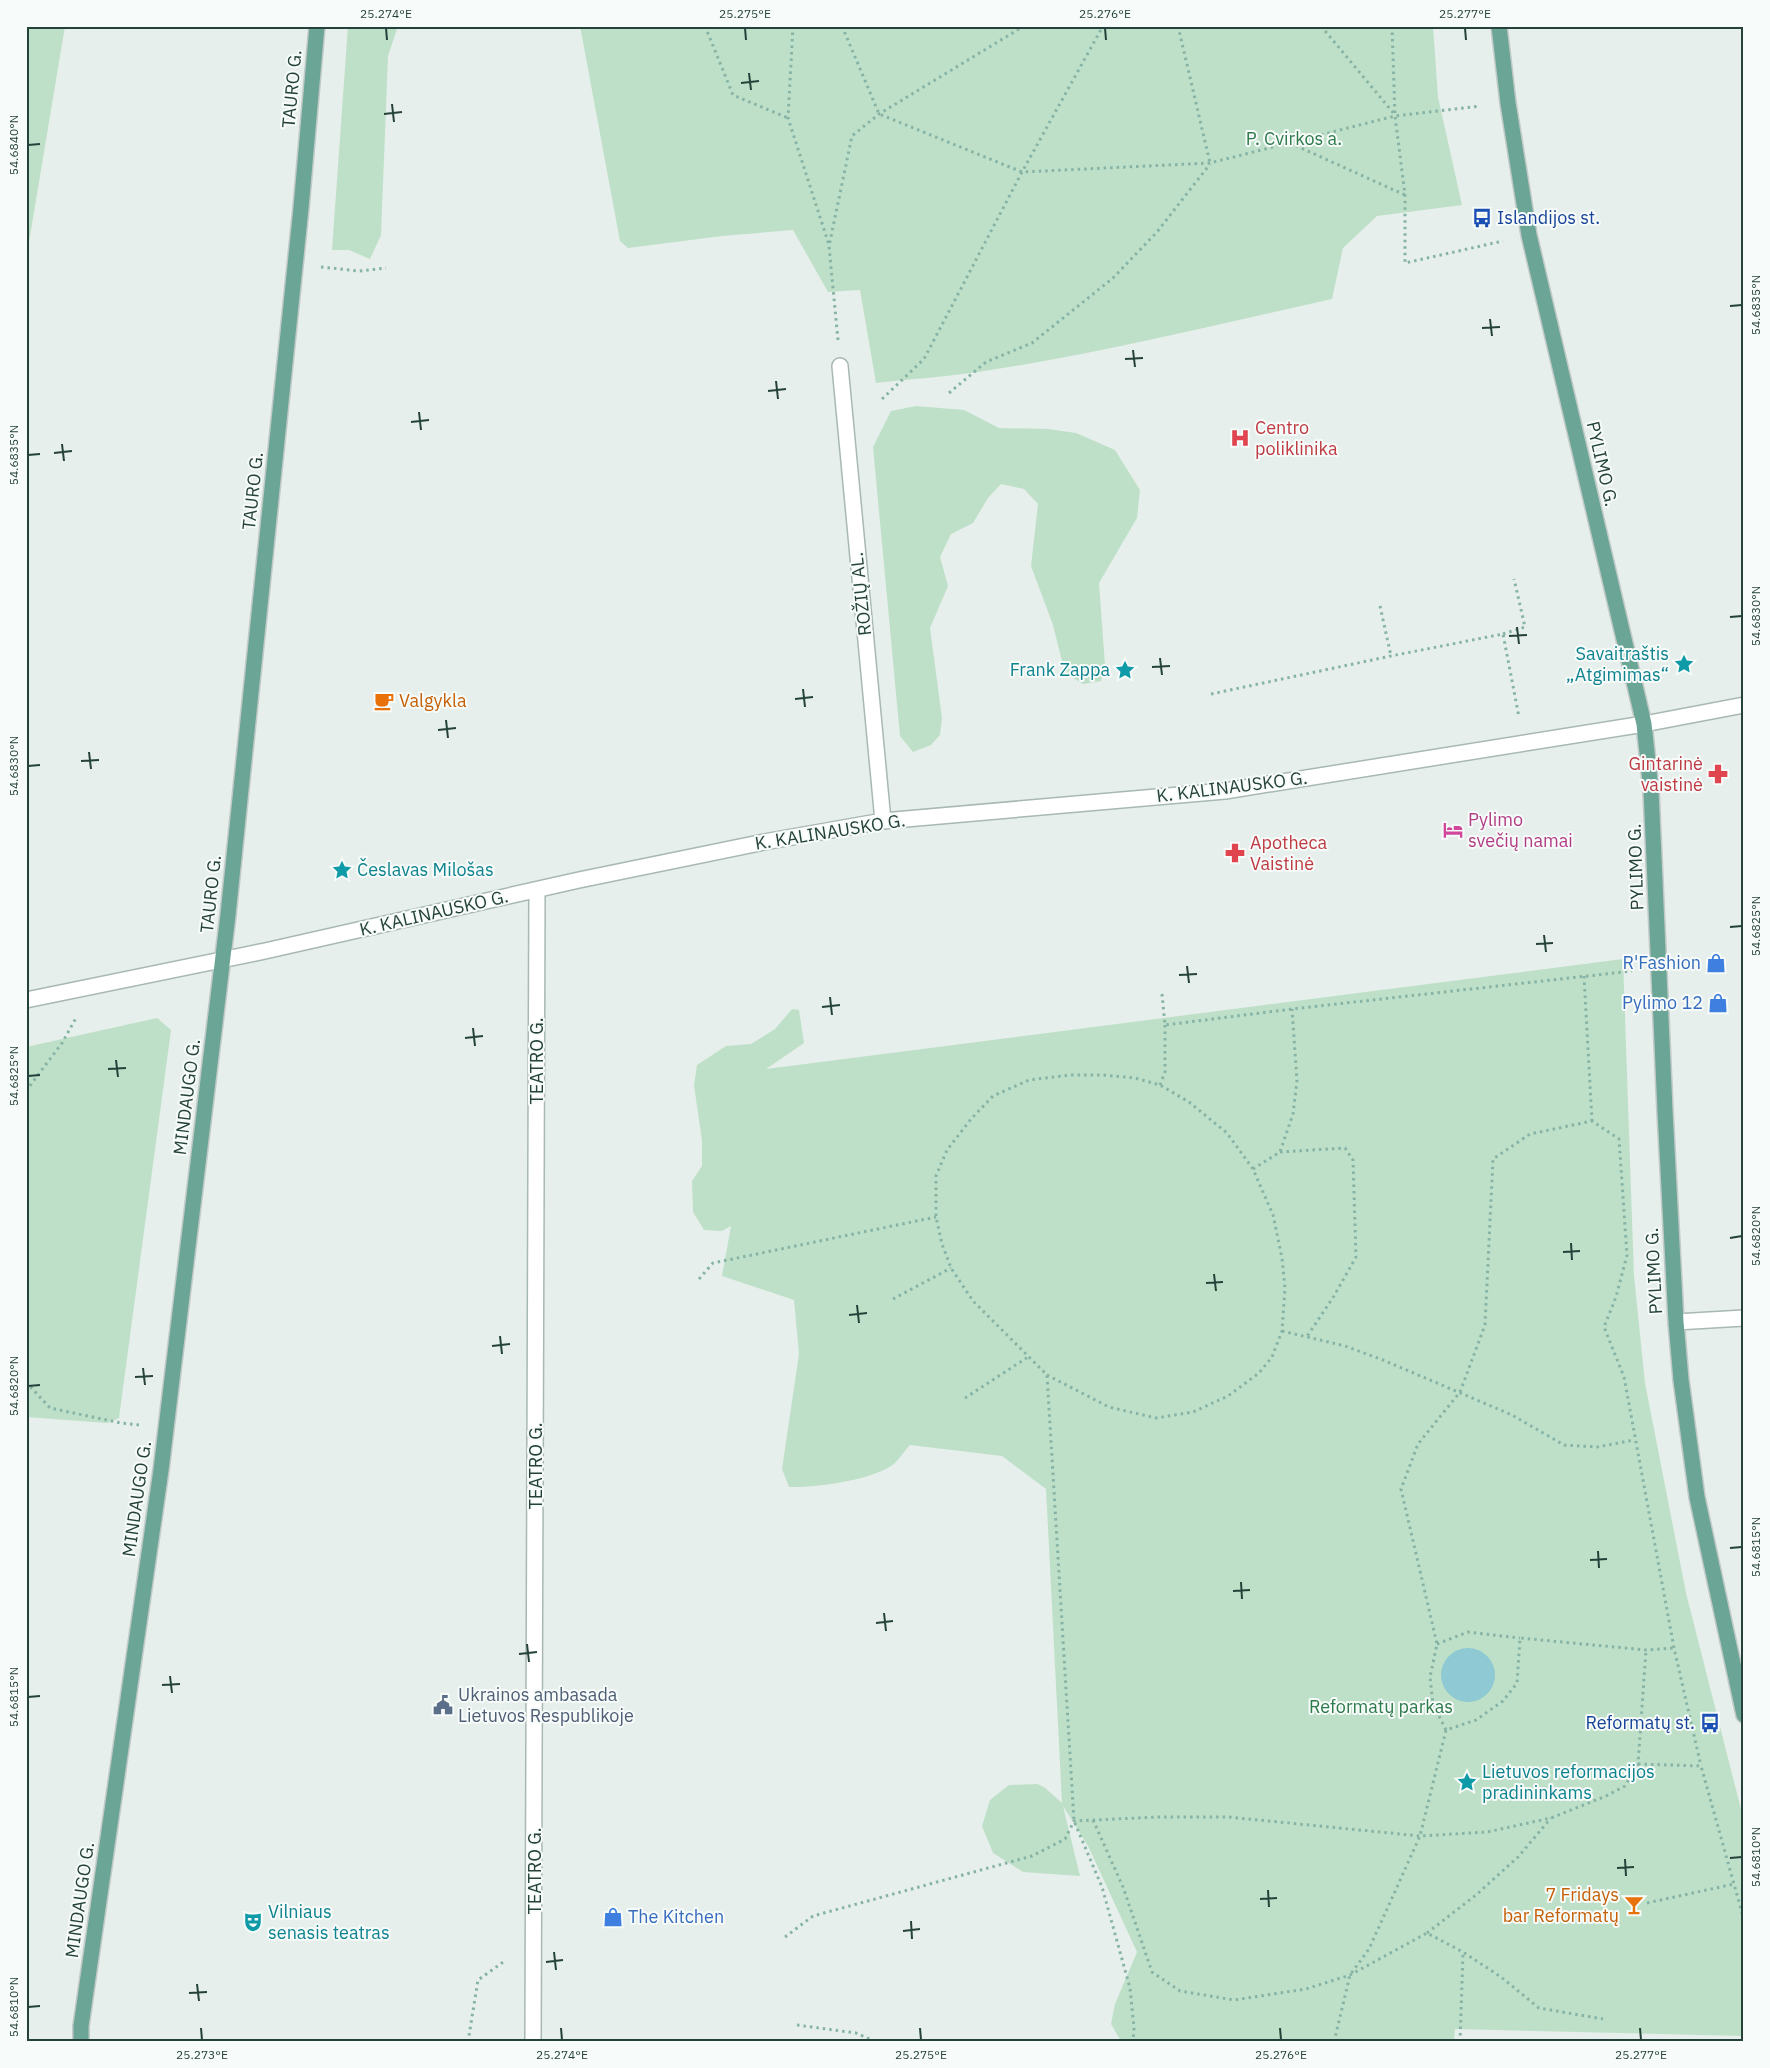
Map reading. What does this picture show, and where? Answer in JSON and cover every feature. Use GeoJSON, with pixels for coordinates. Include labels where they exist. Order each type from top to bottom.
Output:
{"type":"FeatureCollection","features":[{"type":"Feature","properties":{"kind":"main road","name":"TAURO G."},"geometry":{"type":"LineString","coordinates":[[223,960],[300,217],[317,26]]}},
{"type":"Feature","properties":{"kind":"main road","name":"PYLIMO G."},"geometry":{"type":"LineString","coordinates":[[1499,26],[1508,103],[1529,235],[1644,724],[1652,790],[1676,1322],[1681,1380],[1697,1497],[1744,1715]]}},
{"type":"Feature","properties":{"kind":"main road","name":"MINDAUGO G."},"geometry":{"type":"LineString","coordinates":[[81,2042],[81,2026],[166,1428],[223,960]]}},
{"type":"Feature","properties":{"kind":"street","name":"ROŽIŲ AL."},"geometry":{"type":"LineString","coordinates":[[840,366],[883,821]]}},
{"type":"Feature","properties":{"kind":"street","name":"K. KALINAUSKO G."},"geometry":{"type":"LineString","coordinates":[[26,1000],[223,960],[731,848],[883,821],[1225,791],[1524,744],[1744,705]]}},
{"type":"Feature","properties":{"kind":"street","name":"TEATRO G."},"geometry":{"type":"LineString","coordinates":[[533,2042],[537,890]]}},
{"type":"Feature","properties":{"kind":"street"},"geometry":{"type":"LineString","coordinates":[[1676,1322],[1744,1318]]}},
{"type":"Feature","properties":{"kind":"path"},"geometry":{"type":"LineString","coordinates":[[705,26],[733,95],[788,118]]}},
{"type":"Feature","properties":{"kind":"path"},"geometry":{"type":"LineString","coordinates":[[792,26],[788,118],[829,246],[840,366]]}},
{"type":"Feature","properties":{"kind":"path"},"geometry":{"type":"LineString","coordinates":[[842,26],[880,114],[1022,172],[1210,163],[1395,116],[1451,110]]}},
{"type":"Feature","properties":{"kind":"path"},"geometry":{"type":"LineString","coordinates":[[829,246],[852,136],[880,114],[1024,26]]}},
{"type":"Feature","properties":{"kind":"path"},"geometry":{"type":"LineString","coordinates":[[882,399],[924,359],[1022,172],[1103,26]]}},
{"type":"Feature","properties":{"kind":"path"},"geometry":{"type":"LineString","coordinates":[[1178,26],[1210,163]]}},
{"type":"Feature","properties":{"kind":"path"},"geometry":{"type":"LineString","coordinates":[[1321,26],[1395,116]]}},
{"type":"Feature","properties":{"kind":"path"},"geometry":{"type":"LineString","coordinates":[[1392,26],[1395,116],[1405,195],[1405,263],[1529,235]]}},
{"type":"Feature","properties":{"kind":"path"},"geometry":{"type":"LineString","coordinates":[[1289,143],[1405,195]]}},
{"type":"Feature","properties":{"kind":"path"},"geometry":{"type":"LineString","coordinates":[[949,393],[986,362],[1032,343],[1113,278],[1157,232],[1210,163]]}},
{"type":"Feature","properties":{"kind":"path"},"geometry":{"type":"LineString","coordinates":[[344,270],[386,268]]}},
{"type":"Feature","properties":{"kind":"path"},"geometry":{"type":"LineString","coordinates":[[1212,694],[1503,634],[1525,627],[1514,579]]}},
{"type":"Feature","properties":{"kind":"path"},"geometry":{"type":"LineString","coordinates":[[1380,606],[1391,656]]}},
{"type":"Feature","properties":{"kind":"path"},"geometry":{"type":"LineString","coordinates":[[1503,634],[1524,744]]}},
{"type":"Feature","properties":{"kind":"path"},"geometry":{"type":"LineString","coordinates":[[1165,1025],[1292,1009],[1659,969]]}},
{"type":"Feature","properties":{"kind":"path"},"geometry":{"type":"LineString","coordinates":[[1584,976],[1592,1120]]}},
{"type":"Feature","properties":{"kind":"path"},"geometry":{"type":"LineString","coordinates":[[26,1091],[62,1043],[94,987]]}},
{"type":"Feature","properties":{"kind":"path"},"geometry":{"type":"LineString","coordinates":[[1160,1085],[1165,1072],[1165,1025],[1162,994]]}},
{"type":"Feature","properties":{"kind":"path"},"geometry":{"type":"LineString","coordinates":[[1280,1152],[1293,1114],[1297,1081],[1292,1009]]}},
{"type":"Feature","properties":{"kind":"path"},"geometry":{"type":"LineString","coordinates":[[1071,1075],[1135,1078],[1160,1085],[1189,1102],[1226,1133],[1253,1169],[1273,1216],[1282,1258],[1285,1288],[1282,1331],[1272,1357],[1259,1373],[1228,1396],[1193,1412],[1156,1418],[1109,1407],[1047,1375],[973,1301],[950,1268],[942,1244],[936,1217],[936,1176],[947,1150],[971,1119],[993,1096],[1029,1080],[1071,1075]]}},
{"type":"Feature","properties":{"kind":"path"},"geometry":{"type":"LineString","coordinates":[[1334,2042],[1350,1975],[1369,1950],[1420,1836],[1446,1730],[1433,1704],[1430,1677],[1437,1644],[1401,1489],[1418,1444],[1460,1392],[1485,1325],[1493,1159],[1530,1134],[1592,1120],[1619,1139],[1627,1255],[1616,1297],[1604,1328],[1624,1377],[1674,1648],[1701,1766],[1744,1920]]}},
{"type":"Feature","properties":{"kind":"path"},"geometry":{"type":"LineString","coordinates":[[1253,1169],[1280,1152],[1345,1148],[1353,1160],[1356,1257],[1334,1296],[1306,1338]]}},
{"type":"Feature","properties":{"kind":"path"},"geometry":{"type":"LineString","coordinates":[[699,1279],[713,1263],[936,1217]]}},
{"type":"Feature","properties":{"kind":"path"},"geometry":{"type":"LineString","coordinates":[[893,1299],[950,1268]]}},
{"type":"Feature","properties":{"kind":"path"},"geometry":{"type":"LineString","coordinates":[[1282,1331],[1345,1346],[1460,1392],[1512,1415],[1564,1445],[1597,1447],[1635,1440]]}},
{"type":"Feature","properties":{"kind":"path"},"geometry":{"type":"LineString","coordinates":[[965,1398],[1028,1357]]}},
{"type":"Feature","properties":{"kind":"path"},"geometry":{"type":"LineString","coordinates":[[1047,1375],[1074,1821],[1102,1887],[1130,1988],[1134,2028],[1133,2042]]}},
{"type":"Feature","properties":{"kind":"path"},"geometry":{"type":"LineString","coordinates":[[26,1382],[50,1408],[121,1423],[166,1428]]}},
{"type":"Feature","properties":{"kind":"path"},"geometry":{"type":"LineString","coordinates":[[1437,1644],[1468,1632],[1646,1650],[1674,1648]]}},
{"type":"Feature","properties":{"kind":"path"},"geometry":{"type":"LineString","coordinates":[[1446,1730],[1476,1720],[1503,1701],[1517,1683],[1520,1638]]}},
{"type":"Feature","properties":{"kind":"path"},"geometry":{"type":"LineString","coordinates":[[1074,1821],[1228,1817],[1420,1836],[1487,1832],[1551,1818],[1606,1796],[1625,1786],[1638,1764],[1646,1650]]}},
{"type":"Feature","properties":{"kind":"path"},"geometry":{"type":"LineString","coordinates":[[1638,1764],[1701,1766]]}},
{"type":"Feature","properties":{"kind":"path"},"geometry":{"type":"LineString","coordinates":[[1093,1820],[1123,1887],[1152,1972],[1180,1992],[1234,2000],[1306,1989],[1350,1975],[1427,1933],[1476,1896],[1518,1857],[1551,1818]]}},
{"type":"Feature","properties":{"kind":"path"},"geometry":{"type":"LineString","coordinates":[[785,1937],[813,1916],[821,1913],[1032,1856],[1065,1839],[1074,1821]]}},
{"type":"Feature","properties":{"kind":"path"},"geometry":{"type":"LineString","coordinates":[[1647,1904],[1734,1884]]}},
{"type":"Feature","properties":{"kind":"path"},"geometry":{"type":"LineString","coordinates":[[1427,1933],[1463,1952],[1501,1977],[1539,2008],[1602,2019]]}},
{"type":"Feature","properties":{"kind":"path"},"geometry":{"type":"LineString","coordinates":[[468,2042],[478,1980],[505,1960],[534,1948]]}},
{"type":"Feature","properties":{"kind":"path"},"geometry":{"type":"LineString","coordinates":[[1460,2042],[1463,1952]]}},
{"type":"Feature","properties":{"kind":"path"},"geometry":{"type":"LineString","coordinates":[[797,2025],[856,2033],[876,2042]]}},
{"type":"Feature","properties":{"kind":"green space"},"geometry":{"type":"Polygon","coordinates":[[[26,26],[65,26],[26,260],[26,26]]]}},
{"type":"Feature","properties":{"kind":"green space"},"geometry":{"type":"Polygon","coordinates":[[[348,26],[398,26],[388,56],[381,235],[370,259],[349,250],[332,250],[348,26]]]}},
{"type":"Feature","properties":{"kind":"green space","name":"P. Cvirkos a."},"geometry":{"type":"Polygon","coordinates":[[[580,26],[1433,26],[1438,97],[1462,205],[1377,216],[1343,248],[1332,299],[1067,357],[978,372],[876,383],[860,290],[828,292],[793,230],[722,236],[628,248],[620,241],[580,26]]]}},
{"type":"Feature","properties":{"kind":"green space"},"geometry":{"type":"Polygon","coordinates":[[[916,406],[964,410],[999,428],[1048,429],[1076,433],[1115,450],[1140,490],[1137,518],[1099,583],[1105,665],[1101,681],[1083,684],[1065,673],[1053,625],[1031,566],[1038,504],[1024,489],[1001,484],[988,498],[973,523],[951,534],[940,557],[948,586],[930,628],[942,718],[940,735],[931,745],[913,752],[900,736],[873,447],[891,411],[916,406]]]}},
{"type":"Feature","properties":{"kind":"green space","name":"Reformatų parkas"},"geometry":{"type":"Polygon","coordinates":[[[1623,959],[1634,1276],[1645,1383],[1686,1593],[1744,1821],[1744,2036],[1455,2029],[1454,2042],[1121,2041],[1111,2024],[1115,2004],[1137,1952],[1088,1846],[1063,1806],[1080,1876],[1023,1872],[993,1853],[982,1826],[990,1800],[1009,1785],[1037,1784],[1044,1787],[1062,1803],[1046,1489],[1002,1456],[910,1445],[895,1463],[874,1474],[844,1482],[789,1487],[782,1469],[799,1354],[794,1300],[722,1276],[731,1226],[722,1231],[704,1230],[693,1212],[692,1181],[702,1166],[702,1141],[694,1085],[697,1065],[726,1046],[751,1044],[775,1029],[792,1009],[799,1010],[804,1043],[766,1069],[1623,959]]]}},
{"type":"Feature","properties":{"kind":"green space"},"geometry":{"type":"Polygon","coordinates":[[[157,1018],[171,1030],[119,1418],[107,1423],[26,1417],[26,1047],[157,1018]]]}},
{"type":"Feature","properties":{"kind":"water"},"geometry":{"type":"Polygon","coordinates":[[[1463,1648],[1473,1648],[1483,1652],[1491,1660],[1495,1675],[1491,1690],[1483,1698],[1473,1702],[1463,1702],[1453,1698],[1445,1690],[1441,1680],[1441,1670],[1445,1660],[1453,1652],[1463,1648]]]}},
{"type":"Feature","properties":{"kind":"place","name":"Islandijos st."},"geometry":{"type":"Point","coordinates":[1482,218]}},
{"type":"Feature","properties":{"kind":"place","name":"Centro poliklinika"},"geometry":{"type":"Point","coordinates":[1240,438]}},
{"type":"Feature","properties":{"kind":"place","name":"Savaitraštis „Atgimimas“"},"geometry":{"type":"Point","coordinates":[1684,664]}},
{"type":"Feature","properties":{"kind":"place","name":"Frank Zappa"},"geometry":{"type":"Point","coordinates":[1125,670]}},
{"type":"Feature","properties":{"kind":"place","name":"Valgykla"},"geometry":{"type":"Point","coordinates":[384,701]}},
{"type":"Feature","properties":{"kind":"place","name":"Gintarinė vaistinė"},"geometry":{"type":"Point","coordinates":[1718,774]}},
{"type":"Feature","properties":{"kind":"place","name":"Pylimo svečių namai"},"geometry":{"type":"Point","coordinates":[1453,830]}},
{"type":"Feature","properties":{"kind":"place","name":"Apotheca Vaistinė"},"geometry":{"type":"Point","coordinates":[1235,853]}},
{"type":"Feature","properties":{"kind":"place","name":"Česlavas Milošas"},"geometry":{"type":"Point","coordinates":[342,870]}},
{"type":"Feature","properties":{"kind":"place","name":"R'Fashion"},"geometry":{"type":"Point","coordinates":[1716,963]}},
{"type":"Feature","properties":{"kind":"place","name":"Pylimo 12"},"geometry":{"type":"Point","coordinates":[1718,1003]}},
{"type":"Feature","properties":{"kind":"place","name":"Ukrainos ambasada Lietuvos Respublikoje"},"geometry":{"type":"Point","coordinates":[443,1705]}},
{"type":"Feature","properties":{"kind":"place","name":"Reformatų st."},"geometry":{"type":"Point","coordinates":[1710,1723]}},
{"type":"Feature","properties":{"kind":"place","name":"Lietuvos reformacijos pradininkams"},"geometry":{"type":"Point","coordinates":[1467,1782]}},
{"type":"Feature","properties":{"kind":"place","name":"7 Fridays bar Reformatų"},"geometry":{"type":"Point","coordinates":[1634,1905]}},
{"type":"Feature","properties":{"kind":"place","name":"The Kitchen"},"geometry":{"type":"Point","coordinates":[613,1917]}},
{"type":"Feature","properties":{"kind":"place","name":"Vilniaus senasis teatras"},"geometry":{"type":"Point","coordinates":[253,1922]}}]}
